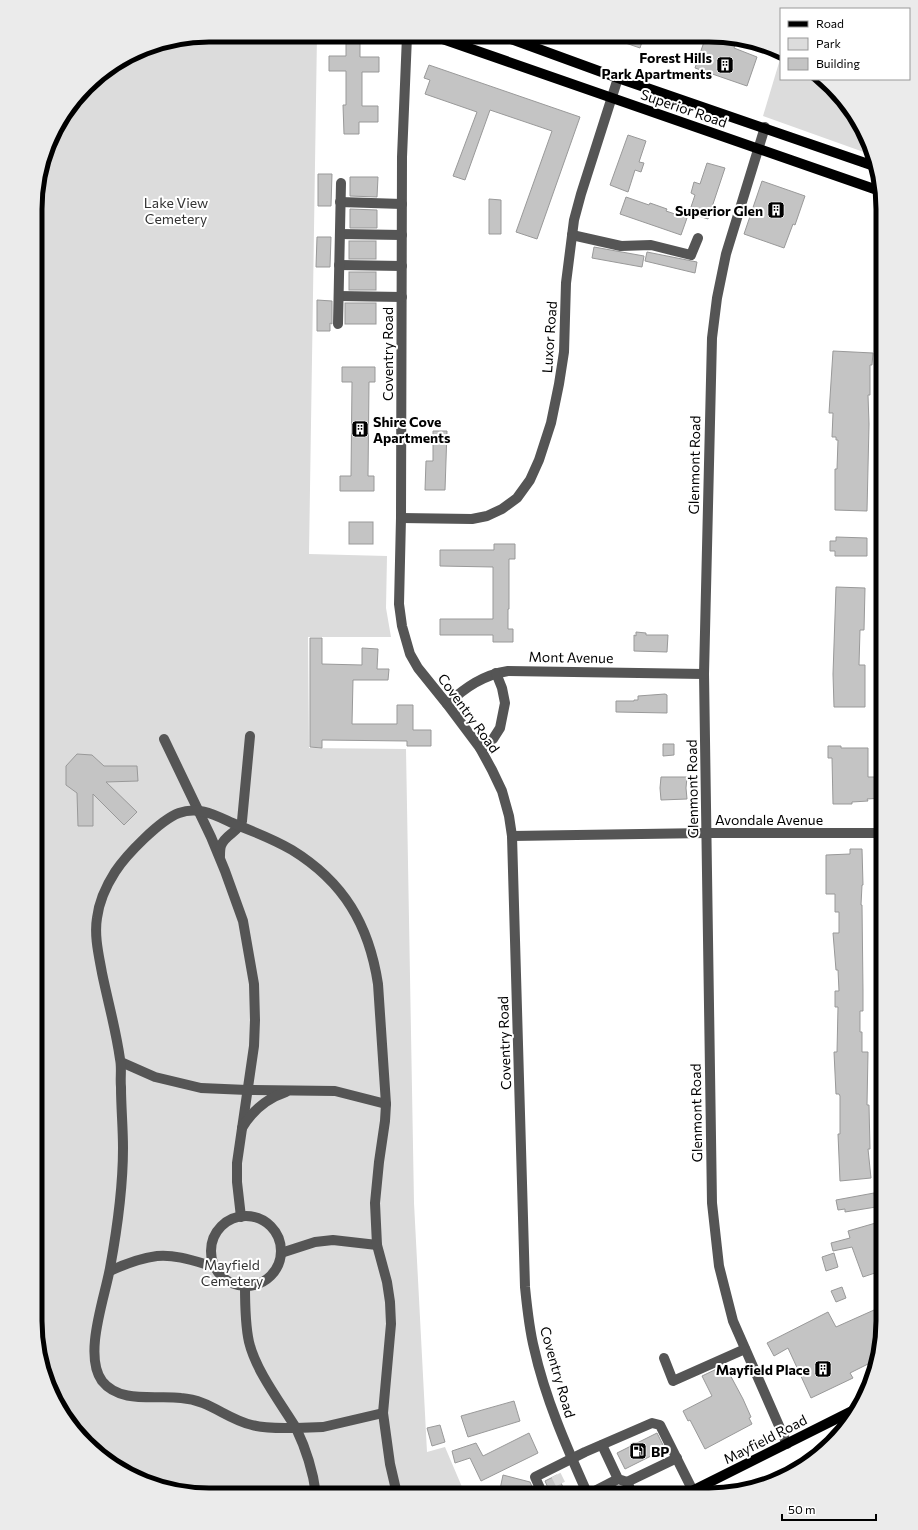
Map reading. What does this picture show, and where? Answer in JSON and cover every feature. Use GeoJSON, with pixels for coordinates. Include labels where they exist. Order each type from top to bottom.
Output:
{"type":"FeatureCollection","features":[{"type":"Feature","properties":{"kind":"main road","name":"Superior Road"},"geometry":{"type":"LineString","coordinates":[[452,42],[875,189]]}},
{"type":"Feature","properties":{"kind":"main road","name":"Superior Road"},"geometry":{"type":"LineString","coordinates":[[519,42],[618,78],[870,164]]}},
{"type":"Feature","properties":{"kind":"main road","name":"Mayfield Road"},"geometry":{"type":"LineString","coordinates":[[698,1488],[849,1413]]}},
{"type":"Feature","properties":{"kind":"street","name":"Coventry Road"},"geometry":{"type":"LineString","coordinates":[[407,42],[402,157],[401,518],[399,599],[402,626],[406,643],[418,668],[480,748],[502,791],[509,816],[512,836],[525,1287],[534,1348],[542,1376],[584,1488]]}},
{"type":"Feature","properties":{"kind":"street","name":"Luxor Road"},"geometry":{"type":"LineString","coordinates":[[401,518],[472,519],[487,516],[502,509],[517,498],[530,480],[539,460],[551,423],[559,384],[564,352],[566,283],[572,235],[581,194],[618,78]]}},
{"type":"Feature","properties":{"kind":"street","name":"Glenmont Road"},"geometry":{"type":"LineString","coordinates":[[765,128],[726,254],[717,298],[712,338],[704,674],[712,1204],[719,1266],[733,1322],[787,1444]]}},
{"type":"Feature","properties":{"kind":"street"},"geometry":{"type":"LineString","coordinates":[[338,324],[341,183]]}},
{"type":"Feature","properties":{"kind":"street"},"geometry":{"type":"LineString","coordinates":[[340,202],[402,204]]}},
{"type":"Feature","properties":{"kind":"street"},"geometry":{"type":"LineString","coordinates":[[340,234],[402,235]]}},
{"type":"Feature","properties":{"kind":"street"},"geometry":{"type":"LineString","coordinates":[[572,235],[621,246],[651,245],[691,255],[698,238]]}},
{"type":"Feature","properties":{"kind":"street"},"geometry":{"type":"LineString","coordinates":[[339,265],[402,266]]}},
{"type":"Feature","properties":{"kind":"street"},"geometry":{"type":"LineString","coordinates":[[339,296],[402,296]]}},
{"type":"Feature","properties":{"kind":"street","name":"Mont Avenue"},"geometry":{"type":"LineString","coordinates":[[447,704],[474,682],[496,672],[522,671],[704,674]]}},
{"type":"Feature","properties":{"kind":"street"},"geometry":{"type":"LineString","coordinates":[[480,748],[493,739],[500,728],[505,703],[502,688],[496,672]]}},
{"type":"Feature","properties":{"kind":"street"},"geometry":{"type":"LineString","coordinates":[[220,858],[221,845],[226,838],[240,826],[250,736]]}},
{"type":"Feature","properties":{"kind":"street"},"geometry":{"type":"LineString","coordinates":[[164,739],[220,858],[243,921],[254,984],[254,1046],[240,1131],[237,1169],[241,1217]]}},
{"type":"Feature","properties":{"kind":"street"},"geometry":{"type":"LineString","coordinates":[[383,1413],[323,1427],[296,1428],[253,1426],[198,1400],[134,1396],[119,1393],[104,1384],[96,1368],[95,1354],[98,1320],[110,1271],[120,1194],[123,1148],[121,1062],[99,956],[96,919],[102,898],[114,874],[125,858],[155,829],[179,813],[197,810],[204,811],[291,850],[325,874],[346,898],[362,924],[375,965],[378,984],[386,1104],[375,1204],[377,1245],[387,1282],[390,1302],[390,1324],[383,1413],[390,1464],[396,1488]]}},
{"type":"Feature","properties":{"kind":"street","name":"Avondale Avenue"},"geometry":{"type":"LineString","coordinates":[[512,836],[706,833],[876,833]]}},
{"type":"Feature","properties":{"kind":"street"},"geometry":{"type":"LineString","coordinates":[[121,1062],[155,1077],[201,1088],[335,1091],[386,1104]]}},
{"type":"Feature","properties":{"kind":"street"},"geometry":{"type":"LineString","coordinates":[[240,1131],[255,1111],[269,1100],[291,1090]]}},
{"type":"Feature","properties":{"kind":"street"},"geometry":{"type":"LineString","coordinates":[[241,1217],[260,1219],[270,1226],[277,1235],[281,1246],[280,1258],[276,1269],[269,1278],[259,1284],[246,1286],[235,1285],[225,1279],[217,1271],[212,1260],[211,1249],[219,1229],[227,1222],[241,1217]]}},
{"type":"Feature","properties":{"kind":"street"},"geometry":{"type":"LineString","coordinates":[[281,1253],[314,1242],[333,1240],[377,1245]]}},
{"type":"Feature","properties":{"kind":"street"},"geometry":{"type":"LineString","coordinates":[[110,1271],[128,1263],[158,1256],[177,1258],[215,1267]]}},
{"type":"Feature","properties":{"kind":"street"},"geometry":{"type":"LineString","coordinates":[[246,1286],[247,1325],[249,1341],[253,1354],[267,1382],[296,1428],[303,1443],[315,1488]]}},
{"type":"Feature","properties":{"kind":"street"},"geometry":{"type":"LineString","coordinates":[[664,1358],[673,1381],[745,1349]]}},
{"type":"Feature","properties":{"kind":"street"},"geometry":{"type":"LineString","coordinates":[[540,1488],[535,1477],[555,1471],[585,1452],[652,1423],[660,1425],[677,1458],[686,1488]]}},
{"type":"Feature","properties":{"kind":"street"},"geometry":{"type":"LineString","coordinates":[[602,1445],[628,1488]]}},
{"type":"Feature","properties":{"kind":"street"},"geometry":{"type":"LineString","coordinates":[[603,1488],[677,1458]]}},
{"type":"Feature","properties":{"kind":"green space","name":"Mayfield Cemetery"},"geometry":{"type":"Polygon","coordinates":[[[198,42],[317,42],[309,554],[387,556],[386,608],[391,637],[308,637],[309,748],[406,749],[414,1203],[427,1452],[445,1447],[462,1488],[198,1488],[176,1485],[155,1479],[125,1466],[107,1454],[83,1431],[64,1405],[59,1395],[45,1354],[42,1332],[43,187],[51,155],[59,135],[76,107],[83,99],[107,76],[125,64],[155,51],[176,45],[198,42]]]}},
{"type":"Feature","properties":{"kind":"green space"},"geometry":{"type":"Polygon","coordinates":[[[780,59],[780,80],[816,80],[842,107],[854,125],[866,153],[763,116],[780,59]]]}},
{"type":"Feature","properties":{"kind":"building"},"geometry":{"type":"Polygon","coordinates":[[[346,42],[360,42],[360,57],[379,57],[379,72],[362,72],[362,106],[378,106],[378,122],[359,122],[359,134],[344,134],[343,105],[346,105],[346,71],[329,71],[329,56],[346,56],[346,42]]]}},
{"type":"Feature","properties":{"kind":"building"},"geometry":{"type":"Polygon","coordinates":[[[623,42],[642,42],[640,48],[623,42]]]}},
{"type":"Feature","properties":{"kind":"building","name":"Forest Hills Park Apartments"},"geometry":{"type":"Polygon","coordinates":[[[704,42],[736,44],[734,48],[757,57],[747,86],[695,68],[704,42]]]}},
{"type":"Feature","properties":{"kind":"building"},"geometry":{"type":"Polygon","coordinates":[[[429,65],[580,117],[537,239],[516,232],[552,131],[490,110],[465,180],[453,176],[477,112],[425,94],[430,80],[424,78],[429,65]]]}},
{"type":"Feature","properties":{"kind":"building"},"geometry":{"type":"Polygon","coordinates":[[[628,135],[646,141],[639,162],[644,163],[641,172],[635,170],[628,192],[610,185],[628,135]]]}},
{"type":"Feature","properties":{"kind":"building"},"geometry":{"type":"Polygon","coordinates":[[[707,163],[725,168],[708,219],[689,213],[695,195],[691,193],[694,182],[700,184],[707,163]]]}},
{"type":"Feature","properties":{"kind":"building"},"geometry":{"type":"Polygon","coordinates":[[[318,174],[332,174],[331,206],[318,206],[318,174]]]}},
{"type":"Feature","properties":{"kind":"building"},"geometry":{"type":"Polygon","coordinates":[[[350,177],[378,177],[377,197],[350,196],[350,177]]]}},
{"type":"Feature","properties":{"kind":"building","name":"Superior Glen"},"geometry":{"type":"Polygon","coordinates":[[[762,181],[805,196],[795,225],[793,224],[784,248],[744,234],[762,181]]]}},
{"type":"Feature","properties":{"kind":"building"},"geometry":{"type":"Polygon","coordinates":[[[626,197],[649,205],[650,203],[667,209],[666,211],[687,218],[681,235],[620,214],[626,197]]]}},
{"type":"Feature","properties":{"kind":"building"},"geometry":{"type":"Polygon","coordinates":[[[489,199],[501,200],[501,234],[489,234],[489,199]]]}},
{"type":"Feature","properties":{"kind":"building"},"geometry":{"type":"Polygon","coordinates":[[[350,209],[377,210],[377,228],[350,228],[350,209]]]}},
{"type":"Feature","properties":{"kind":"building"},"geometry":{"type":"Polygon","coordinates":[[[317,237],[331,237],[330,267],[316,267],[317,237]]]}},
{"type":"Feature","properties":{"kind":"building"},"geometry":{"type":"Polygon","coordinates":[[[349,241],[376,241],[376,259],[349,259],[349,241]]]}},
{"type":"Feature","properties":{"kind":"building"},"geometry":{"type":"Polygon","coordinates":[[[594,247],[644,256],[642,267],[592,258],[594,247]]]}},
{"type":"Feature","properties":{"kind":"building"},"geometry":{"type":"Polygon","coordinates":[[[647,252],[697,262],[695,273],[645,261],[647,252]]]}},
{"type":"Feature","properties":{"kind":"building"},"geometry":{"type":"Polygon","coordinates":[[[349,272],[376,272],[376,290],[349,290],[349,272]]]}},
{"type":"Feature","properties":{"kind":"building"},"geometry":{"type":"Polygon","coordinates":[[[317,300],[332,301],[332,324],[330,323],[330,331],[317,331],[317,300]]]}},
{"type":"Feature","properties":{"kind":"building"},"geometry":{"type":"Polygon","coordinates":[[[345,303],[376,303],[376,324],[345,324],[345,303]]]}},
{"type":"Feature","properties":{"kind":"building"},"geometry":{"type":"Polygon","coordinates":[[[833,351],[873,353],[872,365],[870,365],[870,395],[868,395],[869,424],[867,511],[835,510],[835,469],[837,469],[838,440],[836,440],[836,437],[832,437],[833,413],[829,413],[833,351]]]}},
{"type":"Feature","properties":{"kind":"building","name":"Shire Cove Apartments"},"geometry":{"type":"Polygon","coordinates":[[[342,367],[375,367],[375,382],[369,382],[368,476],[374,476],[374,491],[340,491],[340,476],[351,476],[352,382],[342,382],[342,367]]]}},
{"type":"Feature","properties":{"kind":"building"},"geometry":{"type":"Polygon","coordinates":[[[433,431],[447,431],[445,490],[425,490],[426,461],[433,461],[433,431]]]}},
{"type":"Feature","properties":{"kind":"building"},"geometry":{"type":"Polygon","coordinates":[[[349,522],[373,522],[373,544],[349,544],[349,522]]]}},
{"type":"Feature","properties":{"kind":"building"},"geometry":{"type":"Polygon","coordinates":[[[836,537],[867,538],[867,556],[835,556],[835,551],[830,551],[830,541],[836,541],[836,537]]]}},
{"type":"Feature","properties":{"kind":"building"},"geometry":{"type":"Polygon","coordinates":[[[494,544],[515,544],[515,559],[509,559],[508,629],[513,629],[513,642],[493,642],[493,635],[440,635],[440,619],[493,619],[493,567],[440,566],[440,550],[494,550],[494,544]]]}},
{"type":"Feature","properties":{"kind":"building"},"geometry":{"type":"Polygon","coordinates":[[[836,587],[865,588],[864,630],[860,630],[859,665],[865,665],[865,707],[834,707],[833,674],[836,587]]]}},
{"type":"Feature","properties":{"kind":"building"},"geometry":{"type":"Polygon","coordinates":[[[636,632],[646,633],[646,635],[668,635],[667,652],[634,651],[634,635],[636,636],[636,632]]]}},
{"type":"Feature","properties":{"kind":"building"},"geometry":{"type":"Polygon","coordinates":[[[310,638],[322,638],[322,664],[362,665],[362,648],[378,649],[377,669],[389,669],[388,680],[353,680],[352,724],[397,724],[397,705],[413,705],[413,730],[431,730],[431,746],[407,746],[407,741],[322,740],[322,748],[310,747],[310,638]]]}},
{"type":"Feature","properties":{"kind":"building"},"geometry":{"type":"Polygon","coordinates":[[[667,695],[667,713],[616,712],[616,701],[634,701],[638,700],[638,696],[667,695]]]}},
{"type":"Feature","properties":{"kind":"building"},"geometry":{"type":"Polygon","coordinates":[[[663,744],[674,744],[674,755],[663,756],[663,744]]]}},
{"type":"Feature","properties":{"kind":"building"},"geometry":{"type":"Polygon","coordinates":[[[828,746],[841,746],[841,748],[868,748],[868,777],[876,777],[876,798],[867,799],[868,801],[852,802],[852,804],[833,804],[832,758],[828,758],[828,746]]]}},
{"type":"Feature","properties":{"kind":"building"},"geometry":{"type":"Polygon","coordinates":[[[77,754],[92,755],[104,766],[137,766],[138,781],[106,782],[137,812],[124,825],[93,794],[93,826],[78,826],[77,793],[66,785],[66,766],[77,754]]]}},
{"type":"Feature","properties":{"kind":"building"},"geometry":{"type":"Polygon","coordinates":[[[661,777],[687,777],[687,799],[661,800],[661,777]]]}},
{"type":"Feature","properties":{"kind":"building"},"geometry":{"type":"Polygon","coordinates":[[[850,849],[862,849],[863,885],[861,905],[863,1011],[860,1011],[860,1032],[862,1032],[862,1052],[868,1052],[867,1105],[869,1105],[870,1149],[868,1149],[871,1178],[840,1181],[838,1134],[840,1134],[840,1096],[839,1094],[836,1094],[834,1052],[837,1052],[838,1007],[835,1007],[835,991],[839,991],[833,933],[839,933],[839,912],[835,912],[835,894],[826,894],[826,855],[850,854],[850,849]]]}},
{"type":"Feature","properties":{"kind":"building"},"geometry":{"type":"Polygon","coordinates":[[[874,1193],[876,1207],[845,1212],[845,1209],[838,1210],[836,1200],[874,1193]]]}},
{"type":"Feature","properties":{"kind":"building"},"geometry":{"type":"Polygon","coordinates":[[[876,1223],[876,1275],[875,1273],[863,1277],[852,1247],[833,1251],[831,1243],[850,1238],[848,1231],[876,1223]]]}},
{"type":"Feature","properties":{"kind":"building"},"geometry":{"type":"Polygon","coordinates":[[[834,1253],[838,1267],[826,1271],[822,1257],[834,1253]]]}},
{"type":"Feature","properties":{"kind":"building"},"geometry":{"type":"Polygon","coordinates":[[[842,1287],[846,1298],[836,1302],[831,1291],[842,1287]]]}},
{"type":"Feature","properties":{"kind":"building"},"geometry":{"type":"Polygon","coordinates":[[[876,1309],[875,1343],[870,1363],[850,1373],[853,1378],[811,1398],[788,1348],[774,1356],[767,1343],[828,1312],[836,1327],[876,1309]]]}},
{"type":"Feature","properties":{"kind":"building"},"geometry":{"type":"Polygon","coordinates":[[[723,1366],[726,1372],[728,1371],[743,1399],[751,1417],[749,1418],[752,1424],[705,1449],[690,1420],[688,1421],[683,1411],[712,1396],[702,1376],[723,1366]]]}},
{"type":"Feature","properties":{"kind":"building"},"geometry":{"type":"Polygon","coordinates":[[[514,1401],[520,1421],[468,1437],[461,1416],[514,1401]]]}},
{"type":"Feature","properties":{"kind":"building"},"geometry":{"type":"Polygon","coordinates":[[[440,1425],[445,1442],[432,1446],[427,1428],[440,1425]]]}},
{"type":"Feature","properties":{"kind":"building"},"geometry":{"type":"Polygon","coordinates":[[[529,1433],[538,1453],[481,1481],[470,1458],[455,1463],[452,1451],[476,1443],[483,1456],[529,1433]]]}},
{"type":"Feature","properties":{"kind":"building"},"geometry":{"type":"Polygon","coordinates":[[[657,1433],[665,1449],[625,1469],[617,1453],[657,1433]]]}},
{"type":"Feature","properties":{"kind":"building"},"geometry":{"type":"Polygon","coordinates":[[[503,1475],[530,1482],[533,1488],[500,1488],[503,1475]]]}},
{"type":"Feature","properties":{"kind":"building"},"geometry":{"type":"Polygon","coordinates":[[[557,1475],[564,1488],[548,1488],[545,1481],[557,1475]]]}},
{"type":"Feature","properties":{"kind":"tunnel"},"geometry":{"type":"LineString","coordinates":[[556,1475],[562,1488]]}},
{"type":"Feature","properties":{"kind":"place","name":"Forest Hills Park Apartments"},"geometry":{"type":"Point","coordinates":[725,65]}},
{"type":"Feature","properties":{"kind":"place","name":"Superior Glen"},"geometry":{"type":"Point","coordinates":[776,210]}},
{"type":"Feature","properties":{"kind":"place","name":"Shire Cove Apartments"},"geometry":{"type":"Point","coordinates":[360,429]}},
{"type":"Feature","properties":{"kind":"place","name":"Mayfield Place"},"geometry":{"type":"Point","coordinates":[823,1369]}},
{"type":"Feature","properties":{"kind":"place","name":"BP"},"geometry":{"type":"Point","coordinates":[638,1451]}},
{"type":"Feature","properties":{"kind":"park label","name":"Lake View Cemetery"},"geometry":{"type":"Point","coordinates":[176,210]}}]}
